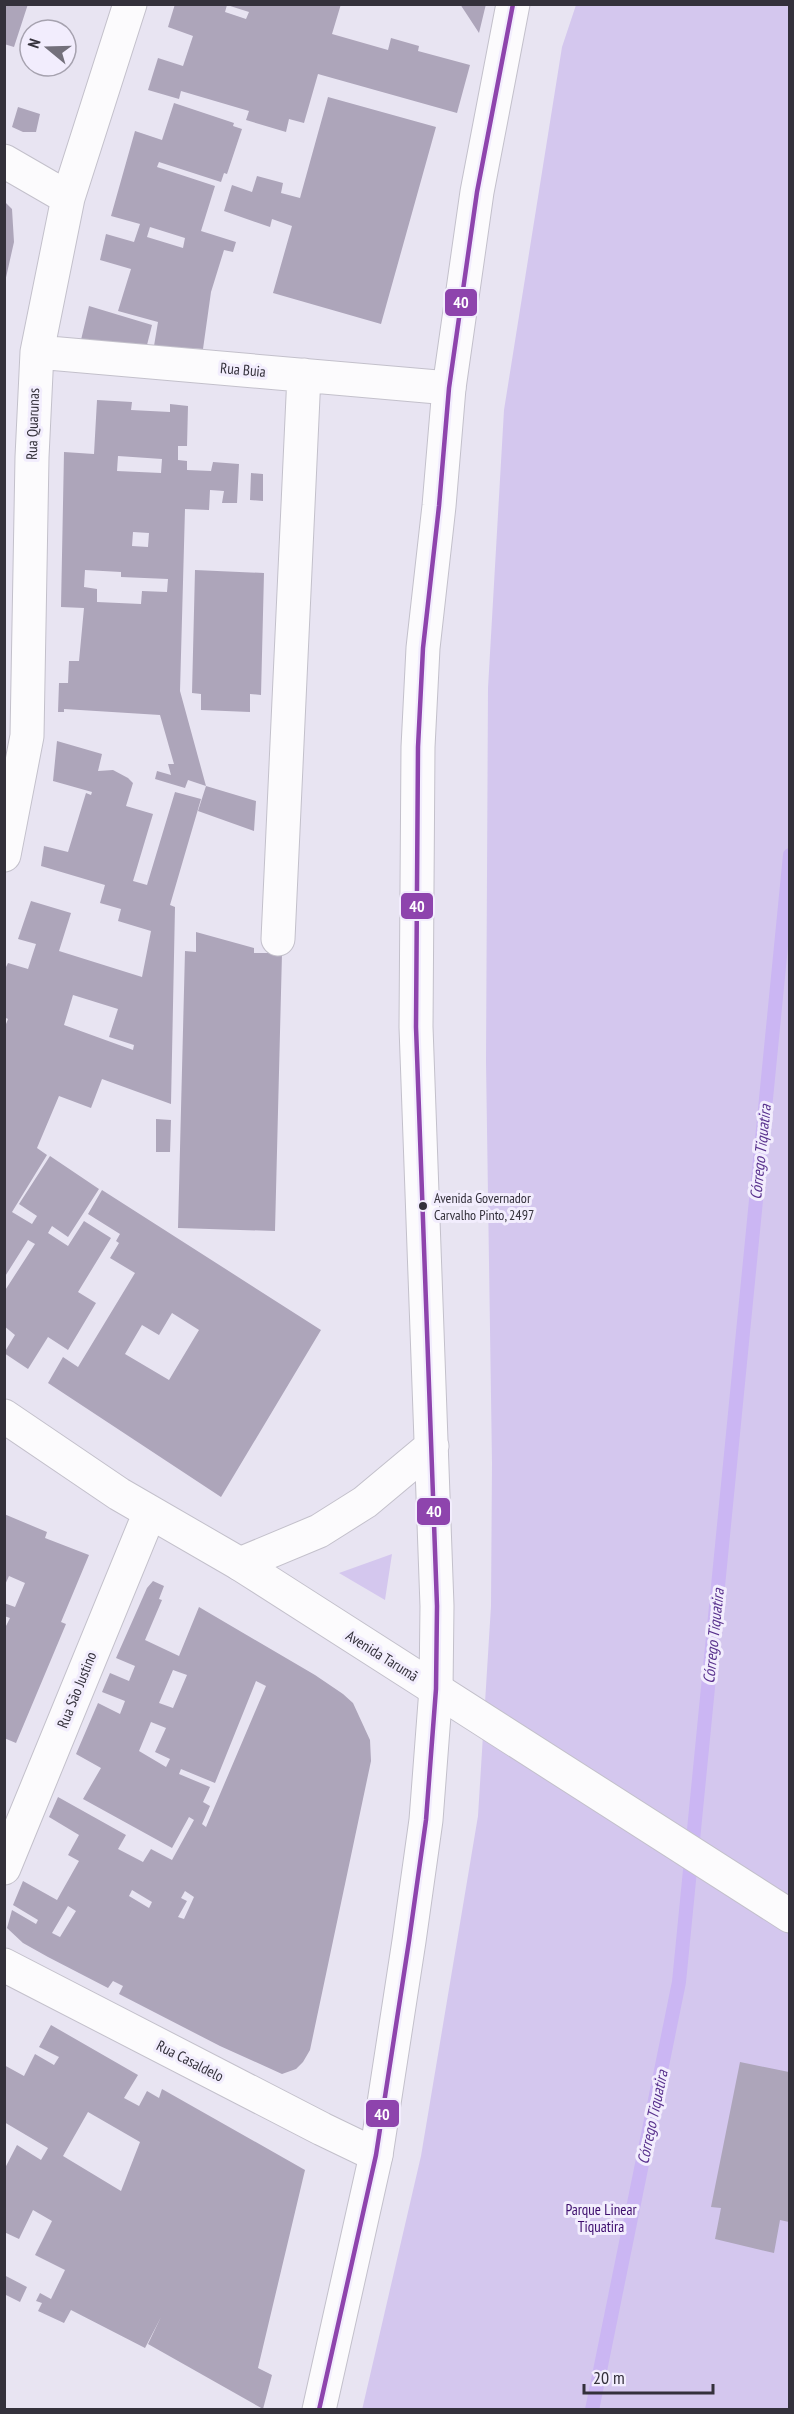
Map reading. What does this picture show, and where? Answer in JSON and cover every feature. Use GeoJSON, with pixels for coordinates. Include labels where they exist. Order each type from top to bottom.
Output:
{"type":"FeatureCollection","features":[{"type":"Feature","properties":{"kind":"street","name":"Rua Quarunas"},"geometry":{"type":"LineString","coordinates":[[4,855],[27,736],[32,457],[37,352],[68,198],[130,4]]}},
{"type":"Feature","properties":{"kind":"street"},"geometry":{"type":"LineString","coordinates":[[319,2409],[376,2155],[426,1820],[436,1689],[436,1606],[416,1027],[418,747],[423,648],[450,388],[477,192],[513,4]]}},
{"type":"Feature","properties":{"kind":"street"},"geometry":{"type":"LineString","coordinates":[[4,161],[68,198]]}},
{"type":"Feature","properties":{"kind":"street","name":"Rua Buia"},"geometry":{"type":"LineString","coordinates":[[37,352],[450,388]]}},
{"type":"Feature","properties":{"kind":"street"},"geometry":{"type":"LineString","coordinates":[[278,939],[304,375]]}},
{"type":"Feature","properties":{"kind":"street","name":"Avenida Tarumã"},"geometry":{"type":"LineString","coordinates":[[4,1416],[119,1494],[240,1564],[789,1916]]}},
{"type":"Feature","properties":{"kind":"street"},"geometry":{"type":"LineString","coordinates":[[240,1564],[319,1531],[365,1502],[432,1446]]}},
{"type":"Feature","properties":{"kind":"street","name":"Rua São Justino"},"geometry":{"type":"LineString","coordinates":[[4,1868],[150,1512]]}},
{"type":"Feature","properties":{"kind":"street","name":"Rua Casaldelo"},"geometry":{"type":"LineString","coordinates":[[4,1965],[376,2155]]}},
{"type":"Feature","properties":{"kind":"green space","name":"Parque Linear Tiquatira"},"geometry":{"type":"Polygon","coordinates":[[[576,5],[789,5],[789,2409],[362,2410],[421,2156],[478,1816],[491,1606],[492,1463],[486,1062],[488,688],[504,410],[562,47],[576,5]]]}},
{"type":"Feature","properties":{"kind":"green space"},"geometry":{"type":"Polygon","coordinates":[[[392,1554],[385,1600],[339,1573],[392,1554]]]}},
{"type":"Feature","properties":{"kind":"building"},"geometry":{"type":"Polygon","coordinates":[[[4,4],[28,4],[23,18],[18,18],[18,35],[14,47],[4,44],[4,4]]]}},
{"type":"Feature","properties":{"kind":"building"},"geometry":{"type":"Polygon","coordinates":[[[175,4],[341,4],[332,34],[388,50],[391,38],[419,46],[418,51],[470,65],[457,113],[318,74],[304,123],[289,119],[286,132],[246,120],[249,111],[181,91],[179,99],[148,90],[158,58],[183,66],[193,36],[168,27],[175,4]],[[227,5],[225,12],[246,19],[249,12],[227,5]]]}},
{"type":"Feature","properties":{"kind":"building"},"geometry":{"type":"Polygon","coordinates":[[[460,4],[486,4],[479,33],[460,4]]]}},
{"type":"Feature","properties":{"kind":"building"},"geometry":{"type":"Polygon","coordinates":[[[328,97],[436,127],[381,324],[273,293],[292,226],[272,219],[270,227],[224,211],[232,185],[252,192],[257,176],[283,183],[281,193],[300,198],[328,97]]]}},
{"type":"Feature","properties":{"kind":"building"},"geometry":{"type":"Polygon","coordinates":[[[174,103],[234,123],[233,126],[242,129],[227,174],[224,173],[221,182],[159,162],[157,167],[215,186],[201,231],[236,242],[233,252],[224,250],[211,292],[203,349],[154,346],[158,322],[118,311],[131,269],[100,260],[106,234],[134,242],[140,224],[111,216],[135,131],[162,140],[174,103]],[[150,227],[147,237],[183,248],[185,238],[150,227]]]}},
{"type":"Feature","properties":{"kind":"building"},"geometry":{"type":"Polygon","coordinates":[[[18,107],[40,114],[36,132],[23,132],[12,127],[18,107]]]}},
{"type":"Feature","properties":{"kind":"building"},"geometry":{"type":"Polygon","coordinates":[[[5,202],[12,209],[14,242],[5,282],[5,202]]]}},
{"type":"Feature","properties":{"kind":"building"},"geometry":{"type":"Polygon","coordinates":[[[89,306],[152,325],[147,345],[81,340],[89,306]]]}},
{"type":"Feature","properties":{"kind":"building"},"geometry":{"type":"Polygon","coordinates":[[[97,400],[132,402],[131,410],[170,412],[170,404],[188,406],[187,446],[178,446],[178,460],[187,461],[187,470],[211,471],[213,462],[239,464],[237,503],[222,503],[224,491],[210,490],[209,510],[185,509],[180,691],[206,786],[188,780],[185,788],[155,779],[157,771],[171,775],[168,764],[174,764],[160,715],[64,709],[64,712],[58,712],[59,683],[68,683],[69,661],[79,661],[84,608],[61,607],[64,452],[94,454],[97,400]],[[118,456],[117,471],[161,473],[162,459],[118,456]],[[133,532],[132,546],[148,547],[149,533],[133,532]],[[85,570],[84,587],[97,589],[97,602],[141,604],[142,591],[167,592],[168,579],[121,577],[121,572],[85,570]]]}},
{"type":"Feature","properties":{"kind":"building"},"geometry":{"type":"Polygon","coordinates":[[[251,473],[263,474],[263,501],[250,500],[251,473]]]}},
{"type":"Feature","properties":{"kind":"building"},"geometry":{"type":"Polygon","coordinates":[[[195,570],[264,573],[261,695],[250,694],[250,712],[201,710],[201,694],[192,693],[195,570]]]}},
{"type":"Feature","properties":{"kind":"building"},"geometry":{"type":"Polygon","coordinates":[[[57,741],[102,754],[98,771],[113,770],[133,783],[126,806],[153,814],[133,881],[147,885],[175,792],[201,799],[170,905],[175,907],[171,1104],[102,1079],[91,1108],[59,1096],[37,1148],[47,1155],[12,1212],[32,1224],[37,1216],[19,1204],[50,1156],[99,1189],[68,1237],[52,1226],[48,1233],[68,1246],[84,1221],[111,1238],[78,1292],[96,1303],[68,1350],[48,1337],[28,1369],[4,1353],[15,1335],[4,1326],[4,1292],[35,1244],[28,1240],[4,1278],[4,1029],[8,1019],[4,1017],[4,971],[8,963],[28,969],[36,944],[18,939],[31,901],[71,913],[59,951],[142,977],[151,931],[118,921],[121,909],[100,903],[105,885],[41,866],[44,846],[68,852],[86,793],[91,795],[92,792],[53,781],[57,741]],[[73,995],[64,1025],[133,1050],[134,1045],[109,1037],[118,1009],[73,995]]]}},
{"type":"Feature","properties":{"kind":"building"},"geometry":{"type":"Polygon","coordinates":[[[206,786],[256,801],[254,831],[198,811],[206,786]]]}},
{"type":"Feature","properties":{"kind":"building"},"geometry":{"type":"Polygon","coordinates":[[[196,932],[254,948],[254,953],[282,953],[275,1231],[178,1228],[185,951],[196,952],[196,932]]]}},
{"type":"Feature","properties":{"kind":"building"},"geometry":{"type":"Polygon","coordinates":[[[156,1119],[171,1120],[170,1152],[156,1152],[156,1119]]]}},
{"type":"Feature","properties":{"kind":"building"},"geometry":{"type":"Polygon","coordinates":[[[102,1190],[321,1330],[221,1497],[48,1383],[63,1357],[78,1367],[135,1273],[110,1258],[119,1243],[116,1241],[120,1234],[88,1214],[102,1190]],[[172,1313],[159,1335],[142,1325],[125,1354],[169,1380],[199,1330],[172,1313]]]}},
{"type":"Feature","properties":{"kind":"building"},"geometry":{"type":"Polygon","coordinates":[[[4,1514],[47,1532],[45,1538],[89,1555],[61,1622],[66,1624],[16,1743],[4,1738],[4,1630],[10,1618],[4,1616],[4,1603],[15,1607],[25,1583],[9,1576],[4,1587],[4,1514]]]}},
{"type":"Feature","properties":{"kind":"building"},"geometry":{"type":"Polygon","coordinates":[[[153,1581],[164,1586],[159,1599],[162,1600],[145,1640],[179,1656],[199,1607],[343,1694],[353,1703],[370,1740],[371,1761],[310,2050],[296,2069],[282,2074],[220,2046],[119,1994],[123,1986],[113,1981],[108,1988],[48,1957],[23,1943],[7,1928],[12,1910],[36,1924],[38,1920],[13,1905],[23,1881],[57,1900],[79,1861],[68,1855],[79,1835],[49,1817],[58,1797],[126,1835],[118,1849],[143,1862],[151,1849],[172,1860],[194,1820],[189,1817],[172,1848],[83,1799],[101,1768],[76,1754],[98,1703],[120,1714],[125,1701],[102,1692],[110,1673],[129,1681],[135,1666],[116,1658],[147,1588],[153,1581]],[[173,1670],[159,1703],[173,1708],[187,1675],[173,1670]],[[256,1681],[215,1783],[181,1769],[179,1774],[210,1787],[203,1802],[210,1806],[202,1824],[206,1827],[266,1686],[256,1681]],[[151,1722],[139,1751],[166,1767],[170,1759],[155,1752],[166,1728],[151,1722]],[[132,1890],[129,1896],[149,1908],[152,1902],[132,1890]],[[185,1891],[181,1898],[187,1901],[178,1917],[184,1919],[194,1897],[185,1891]],[[68,1906],[52,1933],[60,1937],[76,1911],[68,1906]]]}},
{"type":"Feature","properties":{"kind":"building"},"geometry":{"type":"Polygon","coordinates":[[[51,2025],[138,2075],[124,2098],[139,2106],[147,2091],[159,2098],[162,2089],[305,2170],[258,2368],[272,2375],[263,2409],[148,2344],[161,2317],[145,2348],[71,2310],[64,2323],[38,2311],[42,2303],[36,2301],[40,2293],[51,2299],[65,2270],[35,2255],[52,2221],[33,2210],[19,2239],[4,2232],[4,2170],[17,2145],[41,2160],[48,2148],[4,2122],[4,2065],[24,2076],[35,2054],[54,2065],[59,2057],[39,2047],[51,2025]],[[88,2112],[63,2156],[121,2191],[140,2142],[88,2112]]]}},
{"type":"Feature","properties":{"kind":"building"},"geometry":{"type":"Polygon","coordinates":[[[740,2062],[789,2072],[789,2222],[780,2220],[774,2253],[715,2239],[721,2208],[711,2207],[740,2062]]]}},
{"type":"Feature","properties":{"kind":"building"},"geometry":{"type":"Polygon","coordinates":[[[4,2275],[27,2287],[20,2302],[4,2294],[4,2275]]]}},
{"type":"Feature","properties":{"kind":"waterway","name":"Córrego Tiquatira"},"geometry":{"type":"LineString","coordinates":[[592,2410],[679,1982],[790,855]]}},
{"type":"Feature","properties":{"kind":"transit line","name":"40"},"geometry":{"type":"LineString","coordinates":[[319,2410],[376,2155],[426,1820],[436,1689],[437,1606],[416,1027],[418,747],[423,648],[449,388],[477,192],[513,4]]}},
{"type":"Feature","properties":{"kind":"place","name":"Avenida Governador Carvalho Pinto, 2497"},"geometry":{"type":"Point","coordinates":[423,1206]}}]}
